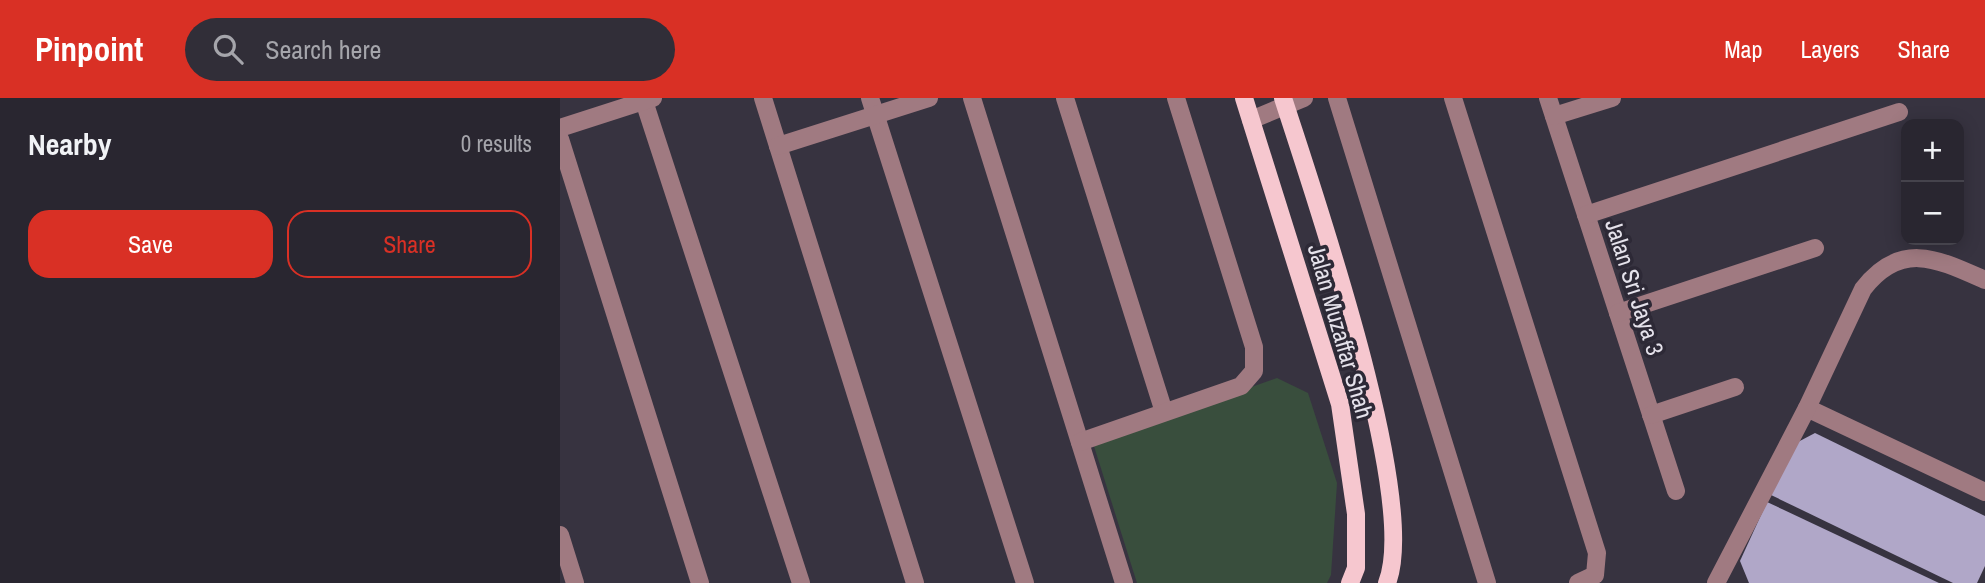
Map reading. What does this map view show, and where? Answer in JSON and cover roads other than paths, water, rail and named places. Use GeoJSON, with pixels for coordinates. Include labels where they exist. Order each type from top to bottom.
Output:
{"type":"FeatureCollection","features":[{"type":"Feature","properties":{"kind":"main road","name":"Jalan Muzaffar Shah"},"geometry":{"type":"LineString","coordinates":[[1244,98],[1340,404],[1356,514],[1356,568],[1350,583]]}},
{"type":"Feature","properties":{"kind":"main road","name":"Jalan Muzaffar Shah"},"geometry":{"type":"LineString","coordinates":[[1284,102],[1370,390],[1391,500],[1393,549],[1387,583]]}},
{"type":"Feature","properties":{"kind":"street"},"geometry":{"type":"LineString","coordinates":[[763,98],[915,583]]}},
{"type":"Feature","properties":{"kind":"street"},"geometry":{"type":"LineString","coordinates":[[778,146],[873,107],[929,98]]}},
{"type":"Feature","properties":{"kind":"street"},"geometry":{"type":"LineString","coordinates":[[972,98],[1124,583]]}},
{"type":"Feature","properties":{"kind":"street"},"geometry":{"type":"LineString","coordinates":[[1065,98],[1164,412]]}},
{"type":"Feature","properties":{"kind":"street"},"geometry":{"type":"LineString","coordinates":[[1080,442],[1241,386],[1254,371],[1254,347],[1176,98]]}},
{"type":"Feature","properties":{"kind":"street"},"geometry":{"type":"LineString","coordinates":[[1251,120],[1284,102],[1304,98]]}},
{"type":"Feature","properties":{"kind":"street"},"geometry":{"type":"LineString","coordinates":[[1337,98],[1487,583]]}},
{"type":"Feature","properties":{"kind":"street"},"geometry":{"type":"LineString","coordinates":[[1453,98],[1597,553],[1595,576],[1578,583]]}},
{"type":"Feature","properties":{"kind":"street","name":"Jalan Sri Jaya 3"},"geometry":{"type":"LineString","coordinates":[[1548,98],[1676,491]]}},
{"type":"Feature","properties":{"kind":"street"},"geometry":{"type":"LineString","coordinates":[[1554,116],[1612,98]]}},
{"type":"Feature","properties":{"kind":"street"},"geometry":{"type":"LineString","coordinates":[[560,128],[647,99],[801,583]]}},
{"type":"Feature","properties":{"kind":"street"},"geometry":{"type":"LineString","coordinates":[[873,107],[1025,583]]}},
{"type":"Feature","properties":{"kind":"street"},"geometry":{"type":"LineString","coordinates":[[1586,215],[1899,112]]}},
{"type":"Feature","properties":{"kind":"street"},"geometry":{"type":"LineString","coordinates":[[560,139],[700,583]]}},
{"type":"Feature","properties":{"kind":"street"},"geometry":{"type":"LineString","coordinates":[[1618,313],[1815,248]]}},
{"type":"Feature","properties":{"kind":"street"},"geometry":{"type":"LineString","coordinates":[[1716,583],[1807,408],[1863,289],[1874,274],[1908,257],[1926,257],[1985,280]]}},
{"type":"Feature","properties":{"kind":"street"},"geometry":{"type":"LineString","coordinates":[[1651,415],[1735,387]]}},
{"type":"Feature","properties":{"kind":"street"},"geometry":{"type":"LineString","coordinates":[[1807,408],[1985,492]]}},
{"type":"Feature","properties":{"kind":"street"},"geometry":{"type":"LineString","coordinates":[[560,535],[575,583]]}}]}
